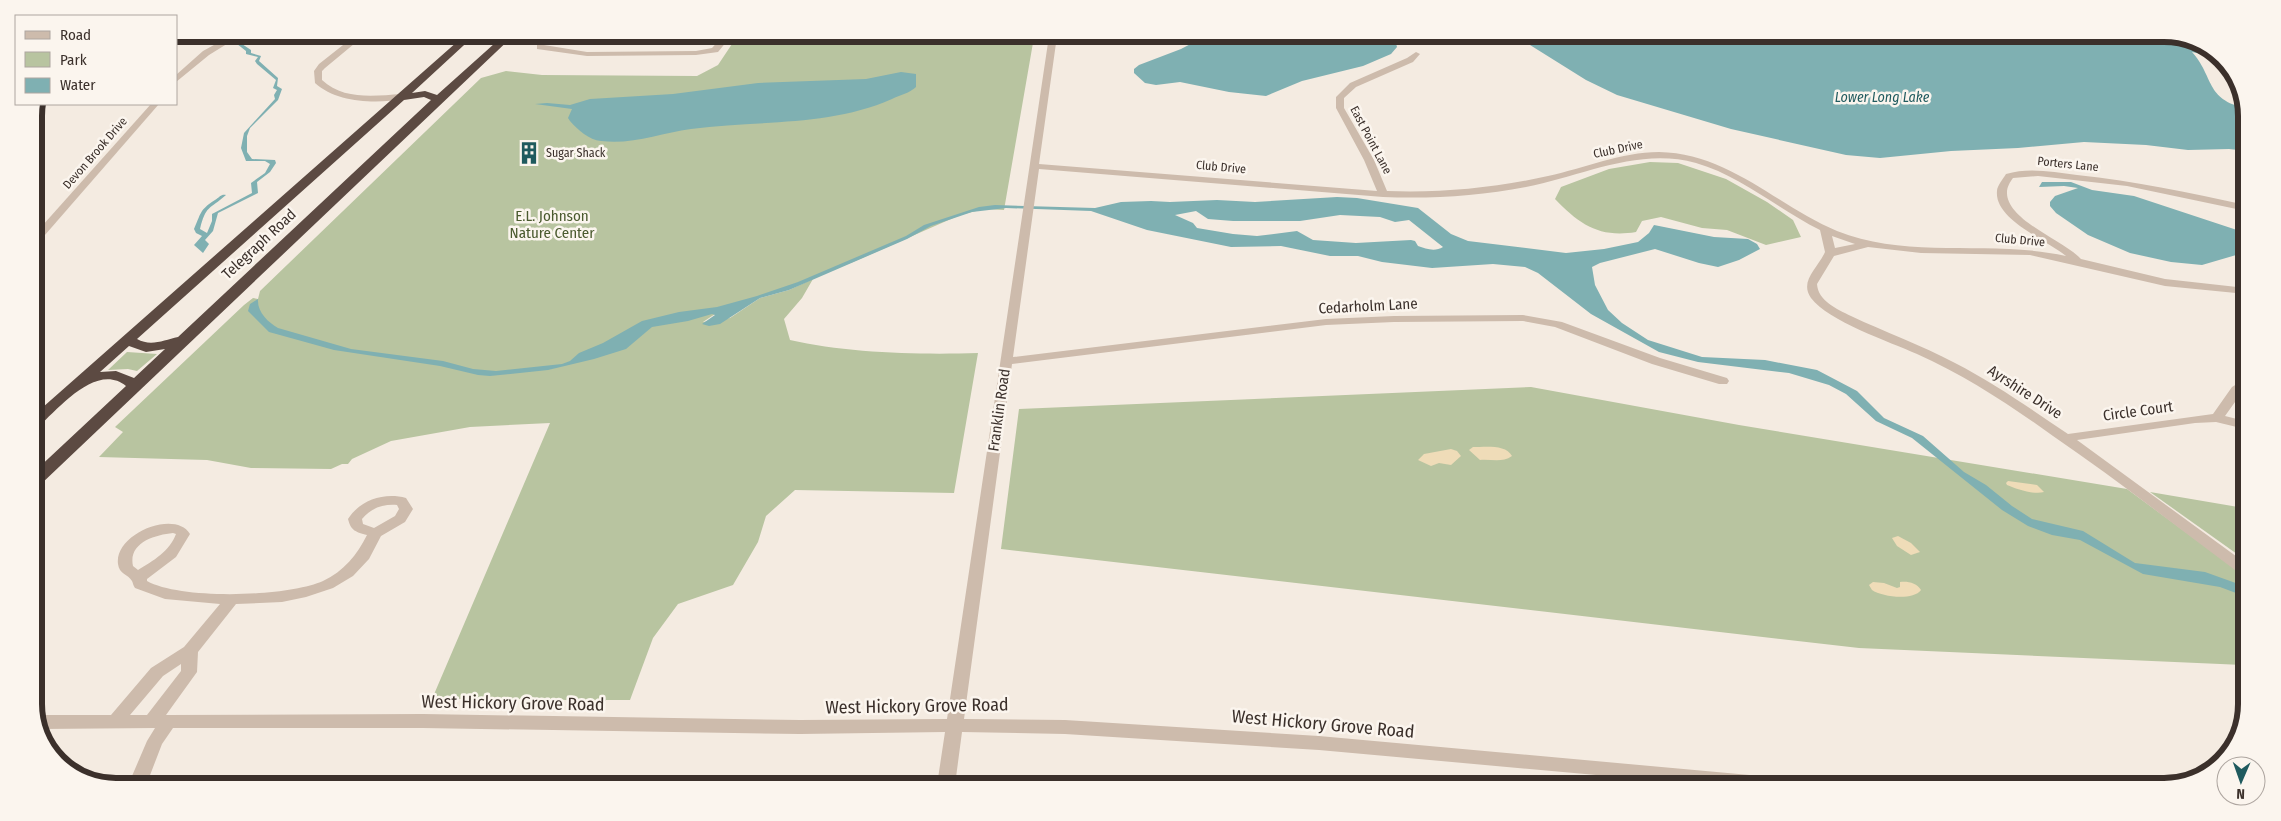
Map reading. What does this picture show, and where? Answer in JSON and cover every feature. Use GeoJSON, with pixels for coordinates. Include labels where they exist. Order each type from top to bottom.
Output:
{"type":"FeatureCollection","features":[{"type":"Feature","properties":{"kind":"highway","name":"Telegraph Road"},"geometry":{"type":"LineString","coordinates":[[43,415],[462,43]]}},
{"type":"Feature","properties":{"kind":"highway","name":"Telegraph Road"},"geometry":{"type":"LineString","coordinates":[[43,472],[499,43]]}},
{"type":"Feature","properties":{"kind":"highway"},"geometry":{"type":"LineString","coordinates":[[421,79],[438,82],[459,79]]}},
{"type":"Feature","properties":{"kind":"highway"},"geometry":{"type":"LineString","coordinates":[[401,97],[425,94],[438,99]]}},
{"type":"Feature","properties":{"kind":"highway"},"geometry":{"type":"LineString","coordinates":[[128,339],[135,345],[145,348],[164,346],[184,338]]}},
{"type":"Feature","properties":{"kind":"highway"},"geometry":{"type":"LineString","coordinates":[[82,380],[117,375],[125,377],[134,385]]}},
{"type":"Feature","properties":{"kind":"street"},"geometry":{"type":"LineString","coordinates":[[178,78],[206,53],[223,43]]}},
{"type":"Feature","properties":{"kind":"street"},"geometry":{"type":"LineString","coordinates":[[351,43],[318,71],[318,80],[325,88],[344,94],[401,97]]}},
{"type":"Feature","properties":{"kind":"street"},"geometry":{"type":"LineString","coordinates":[[542,43],[540,47],[587,54],[702,53],[715,50],[721,43]]}},
{"type":"Feature","properties":{"kind":"street","name":"Franklin Road"},"geometry":{"type":"LineString","coordinates":[[947,778],[1052,43]]}},
{"type":"Feature","properties":{"kind":"street","name":"East Point Lane"},"geometry":{"type":"LineString","coordinates":[[1383,194],[1369,160],[1341,110],[1339,99],[1344,91],[1353,85],[1410,60],[1416,54]]}},
{"type":"Feature","properties":{"kind":"street","name":"Devon Brook Drive"},"geometry":{"type":"LineString","coordinates":[[42,231],[154,105]]}},
{"type":"Feature","properties":{"kind":"street","name":"Club Drive"},"geometry":{"type":"LineString","coordinates":[[1034,166],[1428,196],[1544,180],[1626,158],[1666,155],[1699,161],[1731,174],[1824,228],[1847,238],[1871,245],[1914,250],[2015,251],[2045,254],[2165,283],[2238,290]]}},
{"type":"Feature","properties":{"kind":"street","name":"Porters Lane"},"geometry":{"type":"LineString","coordinates":[[2077,261],[2070,252],[2019,221],[2004,206],[2002,196],[2004,184],[2010,176],[2019,173],[2038,173],[2127,183],[2238,206]]}},
{"type":"Feature","properties":{"kind":"street"},"geometry":{"type":"LineString","coordinates":[[1824,228],[1830,245],[1829,254],[1842,249],[1871,245]]}},
{"type":"Feature","properties":{"kind":"street","name":"Ayrshire Drive"},"geometry":{"type":"LineString","coordinates":[[1829,254],[1811,281],[1812,293],[1825,306],[1968,375],[2065,438],[2238,565]]}},
{"type":"Feature","properties":{"kind":"street","name":"Cedarholm Lane"},"geometry":{"type":"LineString","coordinates":[[1006,361],[1326,322],[1394,318],[1523,318],[1558,324],[1656,361],[1723,381]]}},
{"type":"Feature","properties":{"kind":"street"},"geometry":{"type":"LineString","coordinates":[[2216,418],[2222,413],[2238,388]]}},
{"type":"Feature","properties":{"kind":"street","name":"Circle Court"},"geometry":{"type":"LineString","coordinates":[[2065,438],[2195,419],[2216,418],[2238,423]]}},
{"type":"Feature","properties":{"kind":"street"},"geometry":{"type":"LineString","coordinates":[[139,577],[140,584],[166,594],[232,599],[284,597],[320,588],[331,583],[351,568],[364,554],[372,543],[375,533]]}},
{"type":"Feature","properties":{"kind":"street"},"geometry":{"type":"LineString","coordinates":[[115,722],[157,672],[190,651],[232,599]]}},
{"type":"Feature","properties":{"kind":"street"},"geometry":{"type":"LineString","coordinates":[[151,722],[189,672],[190,651]]}},
{"type":"Feature","properties":{"kind":"street","name":"West Hickory Grove Road"},"geometry":{"type":"LineString","coordinates":[[45,722],[423,721],[800,727],[1065,727],[1220,736],[1702,778]]}},
{"type":"Feature","properties":{"kind":"street"},"geometry":{"type":"LineString","coordinates":[[140,778],[155,741],[168,722]]}},
{"type":"Feature","properties":{"kind":"green space","name":"E.L. Johnson Nature Center"},"geometry":{"type":"Polygon","coordinates":[[[733,43],[1033,43],[1004,210],[984,209],[960,215],[853,262],[715,314],[703,322],[730,318],[760,298],[789,290],[813,279],[802,298],[784,319],[790,340],[835,348],[883,352],[978,353],[954,493],[795,490],[766,516],[758,542],[733,585],[678,604],[653,638],[630,700],[606,700],[602,705],[558,699],[432,699],[550,423],[470,427],[391,441],[352,459],[348,464],[342,464],[331,469],[251,468],[207,460],[99,457],[123,432],[115,427],[244,305],[253,298],[258,299],[260,291],[481,78],[506,71],[542,75],[697,76],[718,65],[733,43]]]}},
{"type":"Feature","properties":{"kind":"green space"},"geometry":{"type":"Polygon","coordinates":[[[1650,162],[1678,163],[1726,179],[1767,202],[1793,220],[1801,237],[1766,245],[1727,230],[1702,228],[1661,217],[1642,221],[1636,232],[1612,233],[1591,228],[1573,216],[1555,199],[1561,187],[1609,169],[1650,162]]]}},
{"type":"Feature","properties":{"kind":"green space"},"geometry":{"type":"Polygon","coordinates":[[[127,352],[157,354],[137,371],[128,369],[108,370],[127,352]]]}},
{"type":"Feature","properties":{"kind":"green space"},"geometry":{"type":"Polygon","coordinates":[[[1531,387],[1739,425],[2127,489],[2238,571],[2238,665],[1859,648],[1001,549],[1019,409],[1531,387]]]}},
{"type":"Feature","properties":{"kind":"green space"},"geometry":{"type":"Polygon","coordinates":[[[2150,492],[2238,507],[2238,555],[2150,492]]]}},
{"type":"Feature","properties":{"kind":"sand"},"geometry":{"type":"Polygon","coordinates":[[[1473,447],[1500,448],[1509,452],[1512,456],[1501,460],[1480,460],[1469,450],[1473,447]]]}},
{"type":"Feature","properties":{"kind":"sand"},"geometry":{"type":"Polygon","coordinates":[[[1451,449],[1457,451],[1461,456],[1451,465],[1439,463],[1431,466],[1418,460],[1424,454],[1451,449]]]}},
{"type":"Feature","properties":{"kind":"sand"},"geometry":{"type":"Polygon","coordinates":[[[2008,481],[2037,485],[2044,492],[2035,493],[2020,490],[2007,485],[2008,481]]]}},
{"type":"Feature","properties":{"kind":"sand"},"geometry":{"type":"Polygon","coordinates":[[[1898,536],[1911,543],[1920,552],[1911,555],[1897,546],[1892,538],[1898,536]]]}},
{"type":"Feature","properties":{"kind":"sand"},"geometry":{"type":"Polygon","coordinates":[[[1873,582],[1884,583],[1897,588],[1900,587],[1900,582],[1909,582],[1915,584],[1921,590],[1911,596],[1890,596],[1872,590],[1869,585],[1873,582]]]}},
{"type":"Feature","properties":{"kind":"water"},"geometry":{"type":"Polygon","coordinates":[[[236,43],[242,43],[251,50],[251,53],[261,56],[259,61],[278,78],[277,86],[282,89],[278,100],[250,128],[247,136],[247,152],[252,159],[275,160],[276,163],[270,172],[257,182],[258,193],[218,213],[213,231],[205,240],[209,244],[203,253],[194,245],[202,236],[196,233],[194,229],[203,210],[220,196],[226,195],[209,209],[204,216],[200,229],[207,233],[212,221],[212,214],[252,193],[251,183],[265,173],[270,164],[265,161],[246,161],[241,148],[244,133],[275,99],[274,95],[277,90],[273,88],[276,80],[255,61],[258,57],[246,54],[246,51],[236,43]]]}},
{"type":"Feature","properties":{"kind":"water"},"geometry":{"type":"Polygon","coordinates":[[[1192,43],[1396,43],[1397,47],[1391,54],[1363,66],[1302,81],[1266,96],[1229,92],[1180,82],[1156,85],[1145,83],[1134,73],[1134,69],[1139,65],[1192,43]]]}},
{"type":"Feature","properties":{"kind":"water","name":"Lower Long Lake"},"geometry":{"type":"Polygon","coordinates":[[[1527,43],[2175,43],[2189,46],[2206,55],[2192,52],[2217,93],[2223,99],[2237,105],[2238,150],[2188,150],[2146,145],[2084,142],[1880,158],[1846,155],[1731,129],[1617,95],[1586,80],[1527,43]]]}},
{"type":"Feature","properties":{"kind":"water"},"geometry":{"type":"Polygon","coordinates":[[[901,72],[916,74],[916,87],[868,108],[818,118],[716,126],[613,142],[592,139],[580,131],[568,118],[572,109],[535,104],[570,105],[590,99],[673,94],[758,83],[866,79],[901,72]]]}},
{"type":"Feature","properties":{"kind":"water"},"geometry":{"type":"Polygon","coordinates":[[[2042,182],[2071,182],[2092,190],[2134,196],[2238,230],[2238,254],[2202,265],[2171,262],[2130,253],[2088,235],[2056,213],[2050,206],[2050,202],[2055,196],[2078,188],[2064,186],[2039,187],[2042,182]]]}},
{"type":"Feature","properties":{"kind":"water"},"geometry":{"type":"Polygon","coordinates":[[[1337,197],[1357,198],[1418,208],[1451,234],[1468,241],[1566,253],[1604,249],[1638,242],[1649,233],[1654,225],[1714,237],[1748,239],[1757,244],[1760,249],[1739,260],[1718,267],[1655,249],[1600,263],[1592,267],[1595,285],[1608,310],[1622,323],[1648,340],[1702,357],[1765,360],[1817,370],[1857,391],[1884,418],[1923,436],[1964,472],[1986,485],[2032,519],[2083,531],[2135,563],[2205,572],[2238,584],[2238,594],[2220,587],[2143,574],[2080,540],[2052,535],[2028,526],[2002,510],[1912,438],[1876,421],[1846,394],[1829,385],[1789,373],[1698,362],[1659,352],[1591,314],[1538,273],[1525,267],[1493,264],[1432,268],[1382,262],[1358,256],[1330,256],[1281,246],[1231,247],[1147,230],[1091,211],[1006,208],[972,212],[931,226],[907,239],[789,290],[760,298],[720,324],[709,326],[702,324],[715,315],[712,314],[688,321],[652,327],[626,349],[548,370],[490,376],[478,375],[440,366],[334,350],[269,332],[248,311],[250,304],[258,299],[259,308],[264,316],[278,328],[351,349],[443,361],[473,369],[496,371],[562,364],[570,361],[579,353],[603,343],[642,321],[679,312],[717,307],[757,296],[798,282],[906,236],[924,225],[979,207],[995,205],[1095,208],[1121,202],[1217,200],[1255,202],[1337,197]],[[1196,211],[1175,215],[1193,223],[1197,228],[1233,234],[1257,236],[1297,231],[1313,240],[1356,243],[1411,240],[1415,241],[1418,246],[1427,249],[1434,250],[1443,247],[1409,220],[1395,222],[1380,217],[1340,215],[1300,221],[1208,219],[1196,211]]]}},
{"type":"Feature","properties":{"kind":"place","name":"Sugar Shack"},"geometry":{"type":"Point","coordinates":[529,153]}}]}
